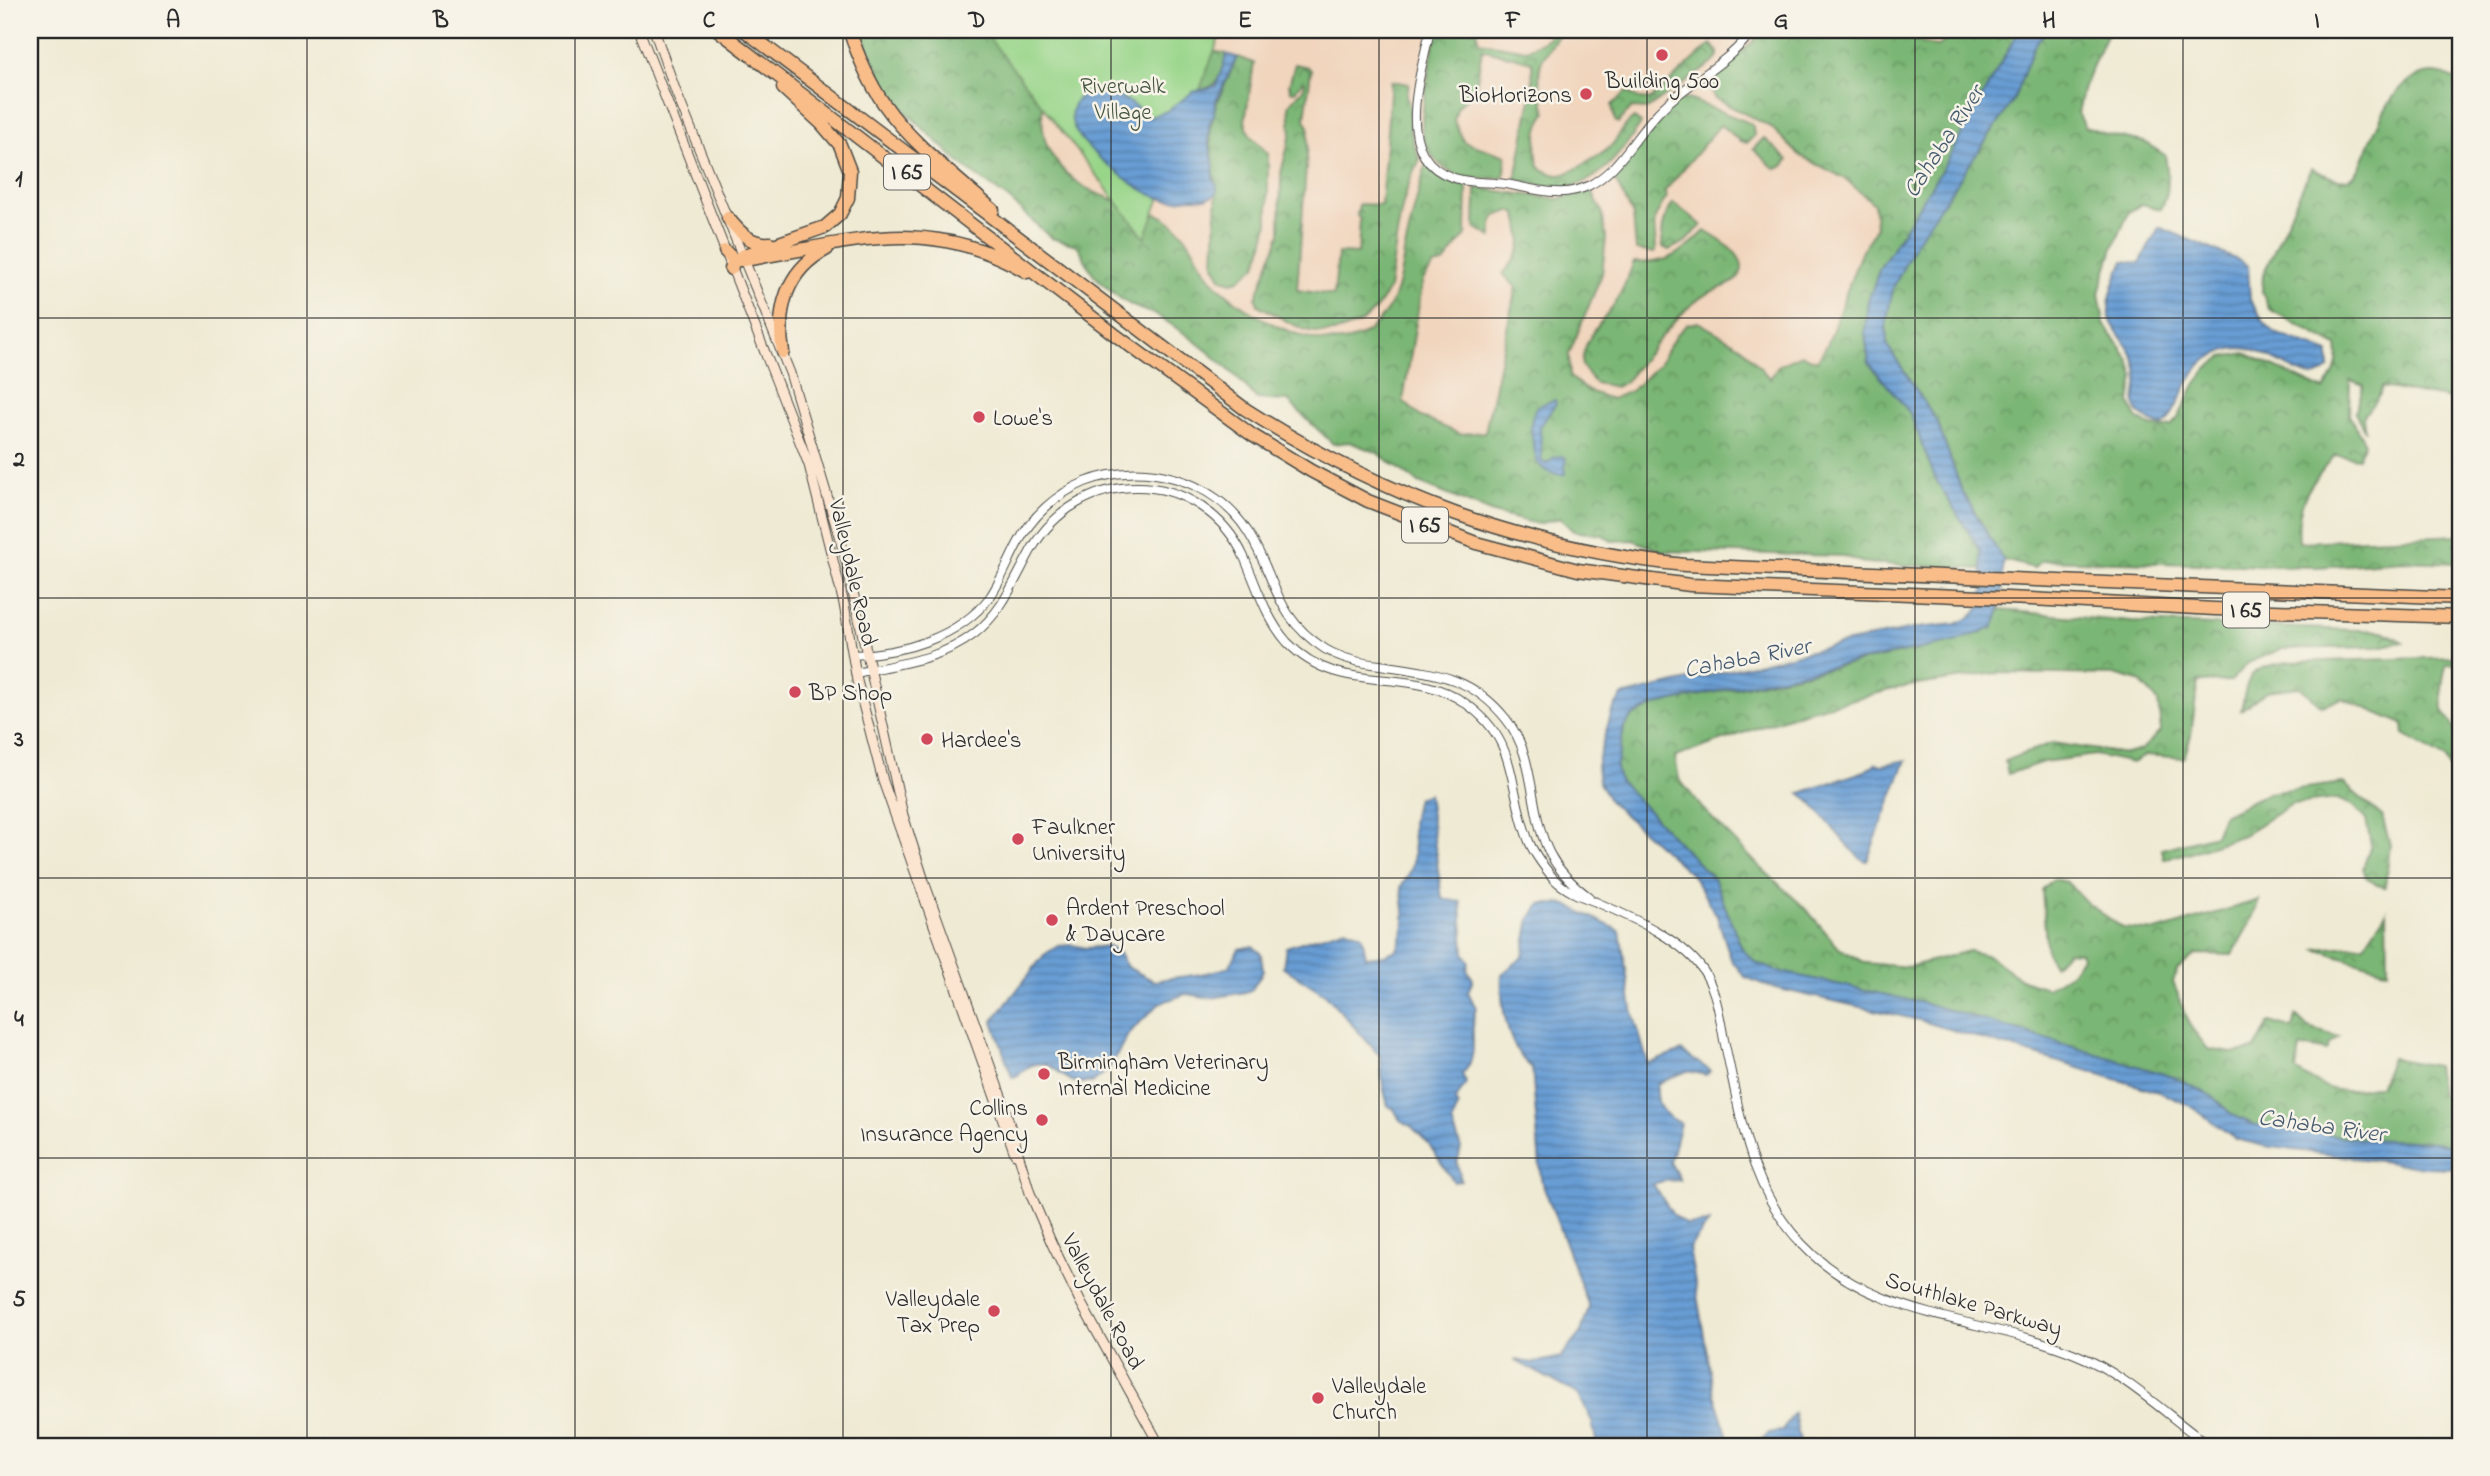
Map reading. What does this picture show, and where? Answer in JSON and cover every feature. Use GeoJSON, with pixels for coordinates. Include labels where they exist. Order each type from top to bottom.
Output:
{"type":"FeatureCollection","features":[{"type":"Feature","properties":{"kind":"highway","name":"I 65"},"geometry":{"type":"LineString","coordinates":[[718,30],[1205,402],[1270,447],[1368,501],[1446,533],[1528,558],[1622,578],[1718,587],[2460,617]]}},
{"type":"Feature","properties":{"kind":"highway","name":"I 65"},"geometry":{"type":"LineString","coordinates":[[744,30],[1219,390],[1265,421],[1346,468],[1432,507],[1536,540],[1642,560],[1685,565],[2460,598]]}},
{"type":"Feature","properties":{"kind":"highway"},"geometry":{"type":"LineString","coordinates":[[849,30],[872,84],[901,125],[1031,247]]}},
{"type":"Feature","properties":{"kind":"highway"},"geometry":{"type":"LineString","coordinates":[[735,259],[815,232],[833,222],[848,198],[850,171],[844,153],[832,135],[781,86],[760,61]]}},
{"type":"Feature","properties":{"kind":"highway"},"geometry":{"type":"LineString","coordinates":[[728,218],[746,237],[764,244],[778,243]]}},
{"type":"Feature","properties":{"kind":"highway"},"geometry":{"type":"LineString","coordinates":[[735,259],[883,236],[940,239],[992,254],[1052,285]]}},
{"type":"Feature","properties":{"kind":"highway"},"geometry":{"type":"LineString","coordinates":[[783,352],[780,323],[788,288],[805,264],[834,244]]}},
{"type":"Feature","properties":{"kind":"main road","name":"Valleydale Road"},"geometry":{"type":"LineString","coordinates":[[639,30],[735,259],[809,465],[844,604],[856,673],[877,763],[1013,1149],[1041,1221],[1062,1264],[1160,1446]]}},
{"type":"Feature","properties":{"kind":"main road","name":"Valleydale Road"},"geometry":{"type":"LineString","coordinates":[[654,30],[676,92],[728,218],[735,259],[783,352],[811,437],[838,530],[889,757],[914,853],[1002,1099],[1023,1170]]}},
{"type":"Feature","properties":{"kind":"street"},"geometry":{"type":"LineString","coordinates":[[1430,30],[1414,119],[1417,141],[1429,162],[1444,173],[1461,180],[1558,192],[1584,188],[1607,173],[1655,115],[1731,54],[1753,30]]}},
{"type":"Feature","properties":{"kind":"street","name":"Southlake Parkway"},"geometry":{"type":"LineString","coordinates":[[854,655],[929,641],[955,629],[971,617],[990,596],[1022,537],[1044,509],[1082,483],[1106,475],[1128,472],[1172,477],[1195,486],[1217,499],[1233,513],[1255,544],[1275,594],[1289,618],[1315,642],[1338,656],[1353,661],[1450,677],[1470,687],[1493,704],[1510,724],[1522,750],[1549,853],[1567,877],[1597,903]]}},
{"type":"Feature","properties":{"kind":"street","name":"Southlake Parkway"},"geometry":{"type":"LineString","coordinates":[[856,673],[933,655],[974,634],[1001,606],[1033,546],[1055,520],[1089,497],[1120,488],[1141,487],[1162,490],[1201,506],[1234,538],[1269,618],[1287,642],[1323,668],[1350,677],[1416,682],[1463,701],[1485,720],[1501,743],[1510,764],[1526,834],[1535,853],[1557,881],[1574,894],[1675,942],[1692,956],[1706,974],[1714,993],[1742,1123],[1756,1173],[1786,1226],[1814,1256],[1855,1286],[1886,1300],[2045,1343],[2083,1357],[2119,1378],[2210,1446]]}},
{"type":"Feature","properties":{"kind":"street"},"geometry":{"type":"LineString","coordinates":[[1044,509],[1055,520]]}},
{"type":"Feature","properties":{"kind":"shaded area"},"geometry":{"type":"Polygon","coordinates":[[[946,30],[1991,30],[1827,382],[1529,471],[1146,279],[946,30]]]}},
{"type":"Feature","properties":{"kind":"green space"},"geometry":{"type":"Polygon","coordinates":[[[860,30],[1014,30],[1047,66],[1042,111],[1046,144],[1069,176],[1101,195],[1165,218],[1184,234],[1209,275],[1229,296],[1267,321],[1312,339],[1334,342],[1354,339],[1371,329],[1388,308],[1398,285],[1426,165],[1449,180],[1467,186],[1466,235],[1444,263],[1434,266],[1423,280],[1403,401],[1421,417],[1460,434],[1485,432],[1516,287],[1503,274],[1519,252],[1521,240],[1517,214],[1510,211],[1496,216],[1492,222],[1492,237],[1475,228],[1476,188],[1558,199],[1591,191],[1602,211],[1606,238],[1602,274],[1569,354],[1570,377],[1588,391],[1611,399],[1631,391],[1658,365],[1676,335],[1688,324],[1698,322],[1742,347],[1770,379],[1779,365],[1802,355],[1817,361],[1828,343],[1861,252],[1876,228],[1874,204],[1844,178],[1799,155],[1771,127],[1714,98],[1709,81],[1757,38],[1761,30],[1894,30],[1924,44],[1937,46],[1949,39],[1953,30],[2019,30],[1947,161],[1880,268],[1868,301],[1865,332],[1869,363],[1910,413],[1936,480],[1980,550],[1983,569],[1864,563],[1843,556],[1662,551],[1633,540],[1611,541],[1603,535],[1573,531],[1560,518],[1538,524],[1493,513],[1419,483],[1376,452],[1349,442],[1333,444],[1288,401],[1257,399],[1197,343],[1156,315],[1135,307],[1114,294],[1093,273],[1077,245],[1051,238],[1010,200],[963,166],[907,113],[887,88],[860,30]]]}},
{"type":"Feature","properties":{"kind":"green space","name":"Riverwalk Village"},"geometry":{"type":"Polygon","coordinates":[[[983,30],[1222,30],[1145,238],[983,30]]]}},
{"type":"Feature","properties":{"kind":"green space"},"geometry":{"type":"Polygon","coordinates":[[[1436,30],[1477,30],[1479,42],[1527,50],[1548,38],[1550,30],[1561,30],[1543,59],[1539,76],[1546,113],[1538,132],[1537,155],[1540,168],[1547,172],[1561,175],[1578,168],[1609,148],[1626,124],[1634,118],[1641,123],[1606,168],[1584,182],[1553,188],[1516,179],[1533,87],[1532,62],[1482,49],[1476,87],[1457,108],[1454,121],[1464,142],[1506,156],[1505,173],[1502,178],[1457,175],[1444,168],[1433,157],[1423,137],[1424,101],[1436,30]]]}},
{"type":"Feature","properties":{"kind":"green space"},"geometry":{"type":"Polygon","coordinates":[[[2046,30],[2108,30],[2084,86],[2078,113],[2085,127],[2144,142],[2165,155],[2168,176],[2161,209],[2142,204],[2129,212],[2113,248],[2099,293],[2104,324],[2129,360],[2134,376],[2130,403],[2137,419],[2150,426],[2162,428],[2171,426],[2178,418],[2196,383],[2208,368],[2223,357],[2245,353],[2324,390],[2335,369],[2337,346],[2269,309],[2262,292],[2263,275],[2311,168],[2338,179],[2351,178],[2359,170],[2389,103],[2408,82],[2420,75],[2434,73],[2460,81],[2460,404],[2446,398],[2382,387],[2363,417],[2365,431],[2355,413],[2364,385],[2350,380],[2349,415],[2365,443],[2358,458],[2335,455],[2318,476],[2302,504],[2298,527],[2299,542],[2460,535],[2460,563],[2403,561],[2317,567],[2042,560],[2034,568],[2003,560],[1962,491],[1937,422],[1887,345],[1886,323],[1893,288],[1916,242],[2013,101],[2034,46],[2046,30]]]}},
{"type":"Feature","properties":{"kind":"green space"},"geometry":{"type":"Polygon","coordinates":[[[1711,44],[1718,52],[1714,62],[1647,109],[1631,108],[1618,123],[1615,121],[1612,105],[1627,91],[1644,100],[1651,99],[1711,44]]]}},
{"type":"Feature","properties":{"kind":"green space"},"geometry":{"type":"Polygon","coordinates":[[[1209,50],[1227,54],[1220,76],[1209,87],[1193,92],[1209,50]]]}},
{"type":"Feature","properties":{"kind":"green space"},"geometry":{"type":"Polygon","coordinates":[[[1237,57],[1254,63],[1245,121],[1250,135],[1268,154],[1268,223],[1256,266],[1239,280],[1232,282],[1222,279],[1214,265],[1217,186],[1211,129],[1212,117],[1237,57]]]}},
{"type":"Feature","properties":{"kind":"green space"},"geometry":{"type":"Polygon","coordinates":[[[1295,64],[1311,70],[1305,119],[1309,127],[1297,290],[1334,295],[1338,253],[1358,254],[1359,204],[1381,205],[1391,81],[1409,84],[1406,97],[1410,107],[1411,130],[1420,160],[1407,188],[1389,288],[1378,306],[1358,324],[1325,333],[1313,332],[1292,324],[1258,305],[1256,298],[1280,234],[1281,173],[1291,133],[1289,105],[1305,83],[1303,80],[1295,91],[1291,91],[1289,85],[1295,64]]]}},
{"type":"Feature","properties":{"kind":"green space"},"geometry":{"type":"Polygon","coordinates":[[[1686,98],[1750,123],[1754,136],[1747,143],[1720,125],[1664,192],[1667,197],[1654,223],[1654,253],[1636,250],[1633,215],[1614,178],[1636,145],[1657,121],[1667,110],[1686,98]]]}},
{"type":"Feature","properties":{"kind":"green space"},"geometry":{"type":"Polygon","coordinates":[[[1764,138],[1788,160],[1782,167],[1774,168],[1753,149],[1764,138]]]}},
{"type":"Feature","properties":{"kind":"green space"},"geometry":{"type":"Polygon","coordinates":[[[1673,203],[1702,225],[1685,242],[1669,250],[1663,247],[1662,229],[1673,203]]]}},
{"type":"Feature","properties":{"kind":"green space"},"geometry":{"type":"Polygon","coordinates":[[[1705,231],[1738,256],[1742,268],[1739,277],[1691,305],[1625,382],[1616,387],[1595,383],[1582,366],[1585,348],[1593,332],[1618,298],[1634,262],[1656,262],[1674,256],[1705,231]]]}},
{"type":"Feature","properties":{"kind":"green space"},"geometry":{"type":"Polygon","coordinates":[[[1999,610],[2132,622],[2383,631],[2403,642],[2377,647],[2281,649],[2248,663],[2231,681],[2198,682],[2191,735],[2184,758],[2146,755],[2133,763],[2095,755],[2043,762],[2008,774],[2005,761],[2052,743],[2126,754],[2141,750],[2161,731],[2158,701],[2139,681],[2118,675],[1996,673],[1898,688],[1803,712],[1675,757],[1679,779],[1703,809],[1806,909],[1839,948],[1865,963],[1908,967],[1969,951],[1989,956],[2022,980],[2047,988],[2071,973],[2082,957],[2080,952],[2067,951],[2054,965],[2047,954],[2042,890],[2053,879],[2067,882],[2087,903],[2123,928],[2156,931],[2259,900],[2232,955],[2196,954],[2177,970],[2173,982],[2191,1027],[2208,1049],[2232,1053],[2255,1049],[2270,1022],[2293,1029],[2296,1016],[2308,1028],[2339,1037],[2330,1044],[2327,1051],[2300,1048],[2296,1070],[2318,1084],[2336,1090],[2380,1086],[2391,1058],[2436,1066],[2440,1095],[2460,1096],[2460,1147],[2434,1142],[2364,1139],[2306,1129],[2255,1125],[2232,1115],[2212,1096],[1773,970],[1755,962],[1742,949],[1715,881],[1619,780],[1616,769],[1624,727],[1631,717],[1655,705],[1954,642],[1993,628],[1999,610]]]}},
{"type":"Feature","properties":{"kind":"green space"},"geometry":{"type":"Polygon","coordinates":[[[2460,657],[2460,663],[2446,664],[2442,685],[2443,710],[2460,737],[2460,788],[2445,759],[2404,735],[2403,724],[2342,698],[2322,706],[2300,687],[2267,691],[2241,710],[2252,674],[2265,667],[2288,662],[2460,657]]]}},
{"type":"Feature","properties":{"kind":"green space"},"geometry":{"type":"Polygon","coordinates":[[[2343,783],[2382,816],[2390,845],[2385,887],[2366,877],[2363,868],[2371,845],[2366,820],[2352,805],[2337,799],[2292,804],[2243,835],[2164,859],[2162,849],[2215,835],[2223,815],[2268,793],[2343,783]]]}},
{"type":"Feature","properties":{"kind":"green space"},"geometry":{"type":"Polygon","coordinates":[[[2387,911],[2388,971],[2315,949],[2364,945],[2387,911]]]}},
{"type":"Feature","properties":{"kind":"water"},"geometry":{"type":"Polygon","coordinates":[[[2019,30],[2046,30],[2034,46],[2013,101],[1916,242],[1893,288],[1886,323],[1887,345],[1937,422],[1962,491],[2003,560],[2003,588],[1993,628],[1954,642],[1655,705],[1631,717],[1624,727],[1616,769],[1619,780],[1715,881],[1742,949],[1755,962],[1773,970],[1932,1005],[2174,1077],[2212,1096],[2232,1115],[2255,1125],[2306,1129],[2364,1139],[2434,1142],[2460,1147],[2460,1168],[2425,1167],[2264,1146],[2236,1139],[2191,1106],[2162,1093],[1919,1020],[1770,987],[1745,977],[1731,959],[1717,916],[1692,875],[1610,802],[1599,783],[1597,766],[1602,745],[1612,711],[1622,696],[1844,643],[1918,628],[1956,624],[1970,618],[1980,608],[1984,588],[1980,550],[1936,480],[1910,413],[1869,363],[1865,332],[1868,301],[1880,268],[1947,161],[2019,30]]]}},
{"type":"Feature","properties":{"kind":"water"},"geometry":{"type":"Polygon","coordinates":[[[1227,54],[1237,57],[1215,103],[1209,125],[1213,177],[1217,186],[1217,193],[1212,197],[1172,200],[1150,194],[1102,160],[1082,140],[1072,123],[1076,101],[1095,90],[1122,98],[1138,108],[1137,113],[1147,118],[1167,111],[1193,92],[1216,86],[1227,54]]]}},
{"type":"Feature","properties":{"kind":"water"},"geometry":{"type":"Polygon","coordinates":[[[2159,227],[2248,266],[2250,300],[2265,323],[2275,333],[2329,353],[2329,368],[2318,376],[2310,376],[2266,355],[2243,348],[2231,349],[2198,367],[2171,416],[2162,426],[2141,415],[2135,404],[2138,381],[2136,363],[2112,323],[2109,308],[2114,283],[2124,261],[2140,263],[2159,227]]]}},
{"type":"Feature","properties":{"kind":"water"},"geometry":{"type":"Polygon","coordinates":[[[1555,400],[1556,403],[1540,427],[1542,462],[1547,464],[1555,457],[1566,458],[1565,474],[1548,472],[1539,465],[1531,433],[1537,406],[1555,400]]]}},
{"type":"Feature","properties":{"kind":"water"},"geometry":{"type":"Polygon","coordinates":[[[1906,760],[1867,861],[1853,852],[1800,793],[1865,771],[1876,763],[1882,765],[1906,760]]]}},
{"type":"Feature","properties":{"kind":"water"},"geometry":{"type":"Polygon","coordinates":[[[1428,794],[1442,899],[1461,902],[1464,953],[1469,961],[1467,970],[1473,979],[1468,992],[1476,1008],[1473,1050],[1468,1067],[1462,1074],[1466,1083],[1455,1101],[1458,1107],[1452,1122],[1461,1148],[1457,1163],[1461,1180],[1454,1182],[1428,1143],[1412,1127],[1400,1120],[1394,1109],[1388,1106],[1380,1056],[1326,995],[1283,967],[1286,947],[1346,928],[1362,935],[1366,957],[1397,950],[1404,919],[1401,887],[1414,858],[1414,812],[1417,798],[1428,794]]]}},
{"type":"Feature","properties":{"kind":"water"},"geometry":{"type":"Polygon","coordinates":[[[1541,904],[1565,904],[1620,931],[1632,1009],[1648,1064],[1681,1051],[1711,1071],[1706,1075],[1687,1071],[1657,1084],[1657,1098],[1661,1108],[1680,1123],[1670,1162],[1680,1180],[1653,1184],[1673,1215],[1686,1225],[1709,1223],[1689,1248],[1714,1394],[1731,1446],[1597,1446],[1592,1421],[1578,1394],[1514,1360],[1534,1363],[1561,1357],[1581,1332],[1589,1307],[1541,1179],[1532,1068],[1516,1049],[1511,1038],[1502,999],[1502,974],[1523,957],[1530,918],[1541,904]]]}},
{"type":"Feature","properties":{"kind":"water"},"geometry":{"type":"Polygon","coordinates":[[[1058,946],[1086,948],[1108,946],[1118,952],[1127,967],[1154,981],[1210,973],[1229,967],[1239,949],[1253,946],[1261,954],[1263,971],[1251,991],[1212,998],[1186,994],[1160,1003],[1129,1033],[1109,1069],[1092,1083],[1072,1081],[1052,1067],[1042,1064],[1030,1066],[1012,1077],[993,1021],[1044,955],[1058,946]]]}},
{"type":"Feature","properties":{"kind":"water"},"geometry":{"type":"Polygon","coordinates":[[[1794,1413],[1800,1441],[1797,1446],[1754,1446],[1769,1433],[1782,1431],[1794,1413]]]}},
{"type":"Feature","properties":{"kind":"place","name":"Building 500"},"geometry":{"type":"Point","coordinates":[1662,55]}},
{"type":"Feature","properties":{"kind":"place","name":"BioHorizons"},"geometry":{"type":"Point","coordinates":[1586,94]}},
{"type":"Feature","properties":{"kind":"place","name":"Lowe's"},"geometry":{"type":"Point","coordinates":[979,417]}},
{"type":"Feature","properties":{"kind":"place","name":"BP Shop"},"geometry":{"type":"Point","coordinates":[795,692]}},
{"type":"Feature","properties":{"kind":"place","name":"Hardee's"},"geometry":{"type":"Point","coordinates":[927,739]}},
{"type":"Feature","properties":{"kind":"place","name":"Faulkner University"},"geometry":{"type":"Point","coordinates":[1018,839]}},
{"type":"Feature","properties":{"kind":"place","name":"Ardent Preschool & Daycare"},"geometry":{"type":"Point","coordinates":[1052,920]}},
{"type":"Feature","properties":{"kind":"place","name":"Birmingham Veterinary Internal Medicine"},"geometry":{"type":"Point","coordinates":[1044,1074]}},
{"type":"Feature","properties":{"kind":"place","name":"Collins Insurance Agency"},"geometry":{"type":"Point","coordinates":[1042,1120]}},
{"type":"Feature","properties":{"kind":"place","name":"Valleydale Tax Prep"},"geometry":{"type":"Point","coordinates":[994,1311]}},
{"type":"Feature","properties":{"kind":"place","name":"Valleydale Church"},"geometry":{"type":"Point","coordinates":[1318,1398]}},
{"type":"Feature","properties":{"kind":"water label","name":"Cahaba River"},"geometry":{"type":"Point","coordinates":[1943,141]}},
{"type":"Feature","properties":{"kind":"water label","name":"Cahaba River"},"geometry":{"type":"Point","coordinates":[1747,657]}},
{"type":"Feature","properties":{"kind":"water label","name":"Cahaba River"},"geometry":{"type":"Point","coordinates":[2322,1125]}}]}
